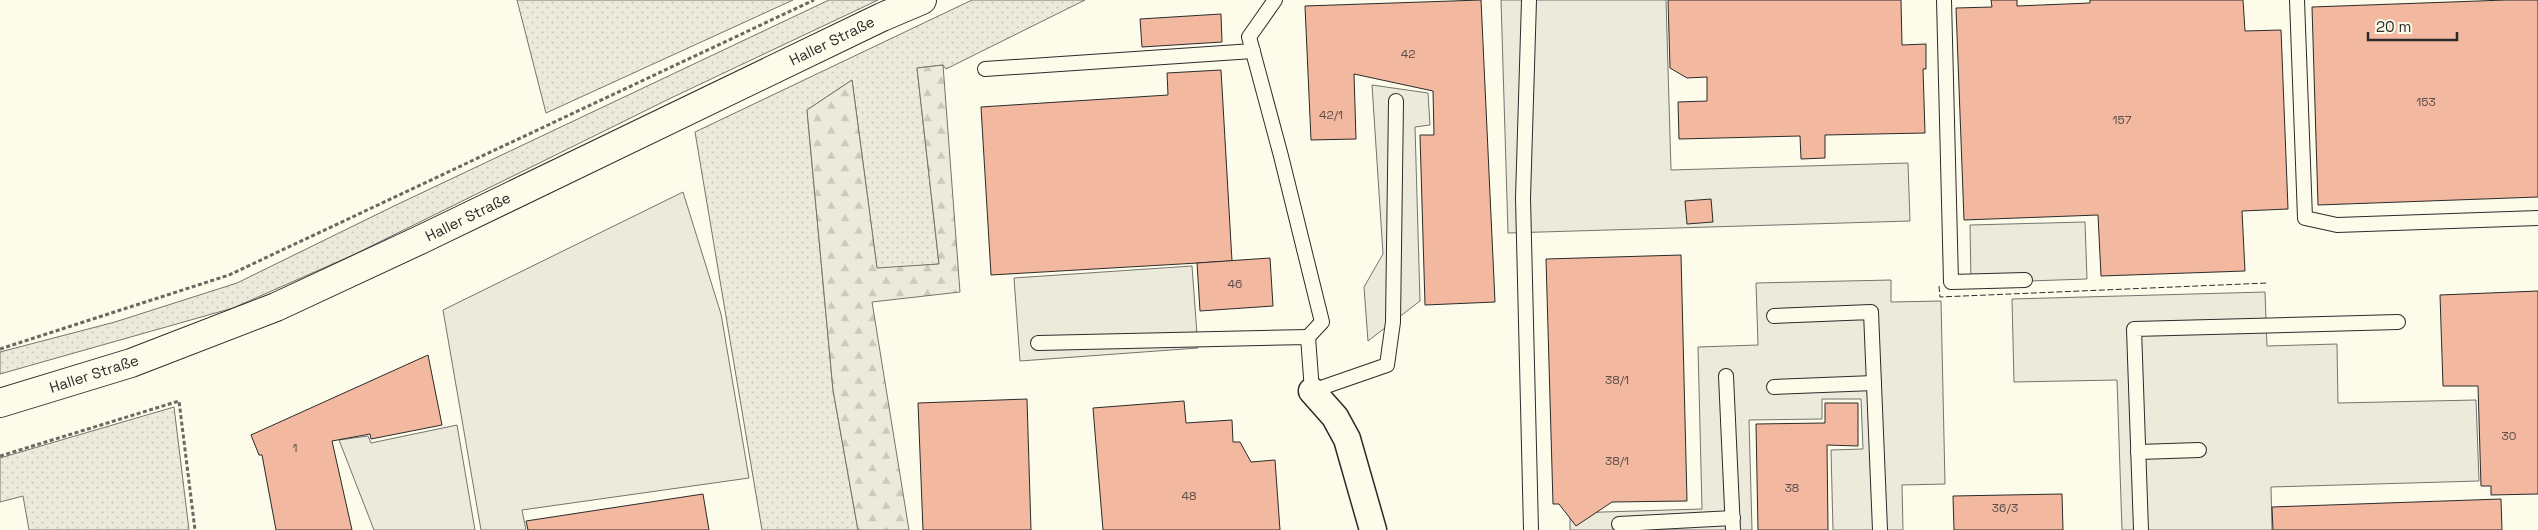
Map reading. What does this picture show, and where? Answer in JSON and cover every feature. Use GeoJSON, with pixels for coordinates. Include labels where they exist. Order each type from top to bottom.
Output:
{"type":"FeatureCollection","features":[{"type":"Feature","properties":{"kind":"main road","name":"Haller Straße"},"geometry":{"type":"LineString","coordinates":[[0,403],[131,363],[276,307],[922,0]]}},
{"type":"Feature","properties":{"kind":"street"},"geometry":{"type":"LineString","coordinates":[[1312,391],[1335,417],[1347,439],[1373,530]]}},
{"type":"Feature","properties":{"kind":"lane"},"geometry":{"type":"LineString","coordinates":[[1038,344],[1308,337],[1322,322],[1249,37],[1275,0]]}},
{"type":"Feature","properties":{"kind":"lane"},"geometry":{"type":"LineString","coordinates":[[1529,0],[1524,198],[1531,530]]}},
{"type":"Feature","properties":{"kind":"lane"},"geometry":{"type":"LineString","coordinates":[[1944,0],[1951,282],[2025,280]]}},
{"type":"Feature","properties":{"kind":"lane"},"geometry":{"type":"LineString","coordinates":[[2297,0],[2305,218],[2337,225],[2538,218]]}},
{"type":"Feature","properties":{"kind":"lane"},"geometry":{"type":"LineString","coordinates":[[985,69],[1253,51]]}},
{"type":"Feature","properties":{"kind":"lane"},"geometry":{"type":"LineString","coordinates":[[1308,337],[1312,391],[1387,365],[1393,322],[1396,101]]}},
{"type":"Feature","properties":{"kind":"lane"},"geometry":{"type":"LineString","coordinates":[[1774,316],[1871,312],[1880,530]]}},
{"type":"Feature","properties":{"kind":"lane"},"geometry":{"type":"LineString","coordinates":[[2141,530],[2134,329],[2398,322]]}},
{"type":"Feature","properties":{"kind":"lane"},"geometry":{"type":"LineString","coordinates":[[1620,524],[1733,524],[1726,376]]}},
{"type":"Feature","properties":{"kind":"lane"},"geometry":{"type":"LineString","coordinates":[[1774,387],[1874,383]]}},
{"type":"Feature","properties":{"kind":"lane"},"geometry":{"type":"LineString","coordinates":[[2138,452],[2199,450]]}},
{"type":"Feature","properties":{"kind":"path"},"geometry":{"type":"LineString","coordinates":[[0,349],[229,275],[814,0]]}},
{"type":"Feature","properties":{"kind":"path"},"geometry":{"type":"LineString","coordinates":[[0,456],[179,401],[195,530]]}},
{"type":"Feature","properties":{"kind":"green space"},"geometry":{"type":"Polygon","coordinates":[[[517,0],[793,0],[546,113],[517,0]]]}},
{"type":"Feature","properties":{"kind":"green space"},"geometry":{"type":"Polygon","coordinates":[[[829,0],[878,0],[671,98],[353,255],[233,308],[0,374],[0,352],[115,322],[237,283],[394,206],[829,0]]]}},
{"type":"Feature","properties":{"kind":"green space"},"geometry":{"type":"Polygon","coordinates":[[[972,0],[1085,0],[946,69],[943,65],[917,68],[939,264],[877,269],[852,80],[807,110],[833,390],[858,530],[762,530],[695,132],[972,0]]]}},
{"type":"Feature","properties":{"kind":"green space"},"geometry":{"type":"Polygon","coordinates":[[[943,65],[960,292],[872,302],[909,530],[858,530],[833,390],[807,110],[852,80],[877,268],[939,264],[917,68],[943,65]]]}},
{"type":"Feature","properties":{"kind":"green space"},"geometry":{"type":"Polygon","coordinates":[[[174,407],[189,530],[29,530],[23,496],[0,502],[0,458],[174,407]]]}},
{"type":"Feature","properties":{"kind":"shaded area"},"geometry":{"type":"Polygon","coordinates":[[[1501,0],[1666,0],[1671,170],[1908,163],[1910,221],[1508,233],[1501,0]]]}},
{"type":"Feature","properties":{"kind":"shaded area"},"geometry":{"type":"Polygon","coordinates":[[[1372,85],[1428,93],[1430,125],[1415,127],[1420,301],[1368,341],[1364,287],[1383,254],[1372,85]]]}},
{"type":"Feature","properties":{"kind":"shaded area"},"geometry":{"type":"Polygon","coordinates":[[[683,192],[721,314],[749,478],[522,510],[526,530],[481,530],[443,310],[683,192]]]}},
{"type":"Feature","properties":{"kind":"shaded area"},"geometry":{"type":"Polygon","coordinates":[[[2085,222],[2087,279],[1971,283],[1970,225],[2085,222]]]}},
{"type":"Feature","properties":{"kind":"shaded area"},"geometry":{"type":"Polygon","coordinates":[[[1192,266],[1198,348],[1020,361],[1014,278],[1192,266]]]}},
{"type":"Feature","properties":{"kind":"shaded area"},"geometry":{"type":"Polygon","coordinates":[[[1891,280],[1891,302],[1941,301],[1945,484],[1902,485],[1903,530],[1833,530],[1831,450],[1863,449],[1861,399],[1822,399],[1822,419],[1749,420],[1752,530],[1570,530],[1570,513],[1702,509],[1698,347],[1758,345],[1756,283],[1891,280]]]}},
{"type":"Feature","properties":{"kind":"shaded area"},"geometry":{"type":"Polygon","coordinates":[[[2265,292],[2267,346],[2337,344],[2338,403],[2476,400],[2479,481],[2271,487],[2272,530],[2122,530],[2117,380],[2014,382],[2012,299],[2265,292]]]}},
{"type":"Feature","properties":{"kind":"shaded area"},"geometry":{"type":"Polygon","coordinates":[[[457,425],[475,530],[374,530],[339,440],[368,436],[371,443],[457,425]]]}},
{"type":"Feature","properties":{"kind":"building"},"geometry":{"type":"Polygon","coordinates":[[[1481,0],[1495,302],[1425,305],[1420,135],[1434,135],[1433,91],[1354,74],[1356,139],[1311,140],[1305,6],[1481,0]]]}},
{"type":"Feature","properties":{"kind":"building"},"geometry":{"type":"Polygon","coordinates":[[[1668,0],[1901,0],[1902,45],[1926,44],[1926,69],[1923,69],[1925,133],[1825,135],[1825,158],[1801,159],[1800,136],[1679,139],[1678,102],[1707,101],[1707,77],[1687,78],[1670,68],[1668,0]]]}},
{"type":"Feature","properties":{"kind":"building"},"geometry":{"type":"Polygon","coordinates":[[[1991,0],[2017,0],[2017,6],[2090,3],[2090,0],[2243,0],[2245,31],[2281,30],[2288,209],[2242,211],[2245,271],[2101,276],[2098,215],[1964,220],[1956,8],[1992,7],[1991,0]]]}},
{"type":"Feature","properties":{"kind":"building"},"geometry":{"type":"Polygon","coordinates":[[[2538,0],[2538,197],[2318,205],[2312,7],[2538,0]]]}},
{"type":"Feature","properties":{"kind":"building"},"geometry":{"type":"Polygon","coordinates":[[[1221,14],[1222,42],[1142,47],[1140,19],[1221,14]]]}},
{"type":"Feature","properties":{"kind":"building"},"geometry":{"type":"Polygon","coordinates":[[[1221,70],[1232,261],[991,275],[981,107],[1168,95],[1167,73],[1221,70]]]}},
{"type":"Feature","properties":{"kind":"building"},"geometry":{"type":"Polygon","coordinates":[[[1711,199],[1713,222],[1687,224],[1685,201],[1711,199]]]}},
{"type":"Feature","properties":{"kind":"building"},"geometry":{"type":"Polygon","coordinates":[[[1681,255],[1687,501],[1612,502],[1576,526],[1559,504],[1553,504],[1546,259],[1681,255]]]}},
{"type":"Feature","properties":{"kind":"building"},"geometry":{"type":"Polygon","coordinates":[[[1270,258],[1273,306],[1200,311],[1197,263],[1270,258]]]}},
{"type":"Feature","properties":{"kind":"building"},"geometry":{"type":"Polygon","coordinates":[[[2538,291],[2538,494],[2491,495],[2491,486],[2481,486],[2478,386],[2443,386],[2440,295],[2538,291]]]}},
{"type":"Feature","properties":{"kind":"building"},"geometry":{"type":"Polygon","coordinates":[[[428,355],[442,425],[371,439],[370,434],[332,441],[352,530],[276,530],[262,455],[259,455],[251,435],[428,355]]]}},
{"type":"Feature","properties":{"kind":"building"},"geometry":{"type":"Polygon","coordinates":[[[1027,399],[1031,530],[923,530],[918,403],[1027,399]]]}},
{"type":"Feature","properties":{"kind":"building"},"geometry":{"type":"Polygon","coordinates":[[[1184,401],[1186,423],[1232,420],[1233,442],[1240,442],[1251,462],[1275,460],[1280,530],[1103,530],[1093,408],[1184,401]]]}},
{"type":"Feature","properties":{"kind":"building"},"geometry":{"type":"Polygon","coordinates":[[[1825,403],[1858,403],[1858,446],[1827,445],[1828,530],[1758,530],[1756,424],[1825,423],[1825,403]]]}},
{"type":"Feature","properties":{"kind":"building"},"geometry":{"type":"Polygon","coordinates":[[[703,494],[709,530],[528,530],[526,521],[703,494]]]}},
{"type":"Feature","properties":{"kind":"building"},"geometry":{"type":"Polygon","coordinates":[[[2062,494],[2063,530],[1954,530],[1953,496],[2062,494]]]}},
{"type":"Feature","properties":{"kind":"building"},"geometry":{"type":"Polygon","coordinates":[[[2501,499],[2502,530],[2273,530],[2272,507],[2501,499]]]}},
{"type":"Feature","properties":{"kind":"fence"},"geometry":{"type":"LineString","coordinates":[[1939,286],[1940,297],[2267,283]]}}]}
